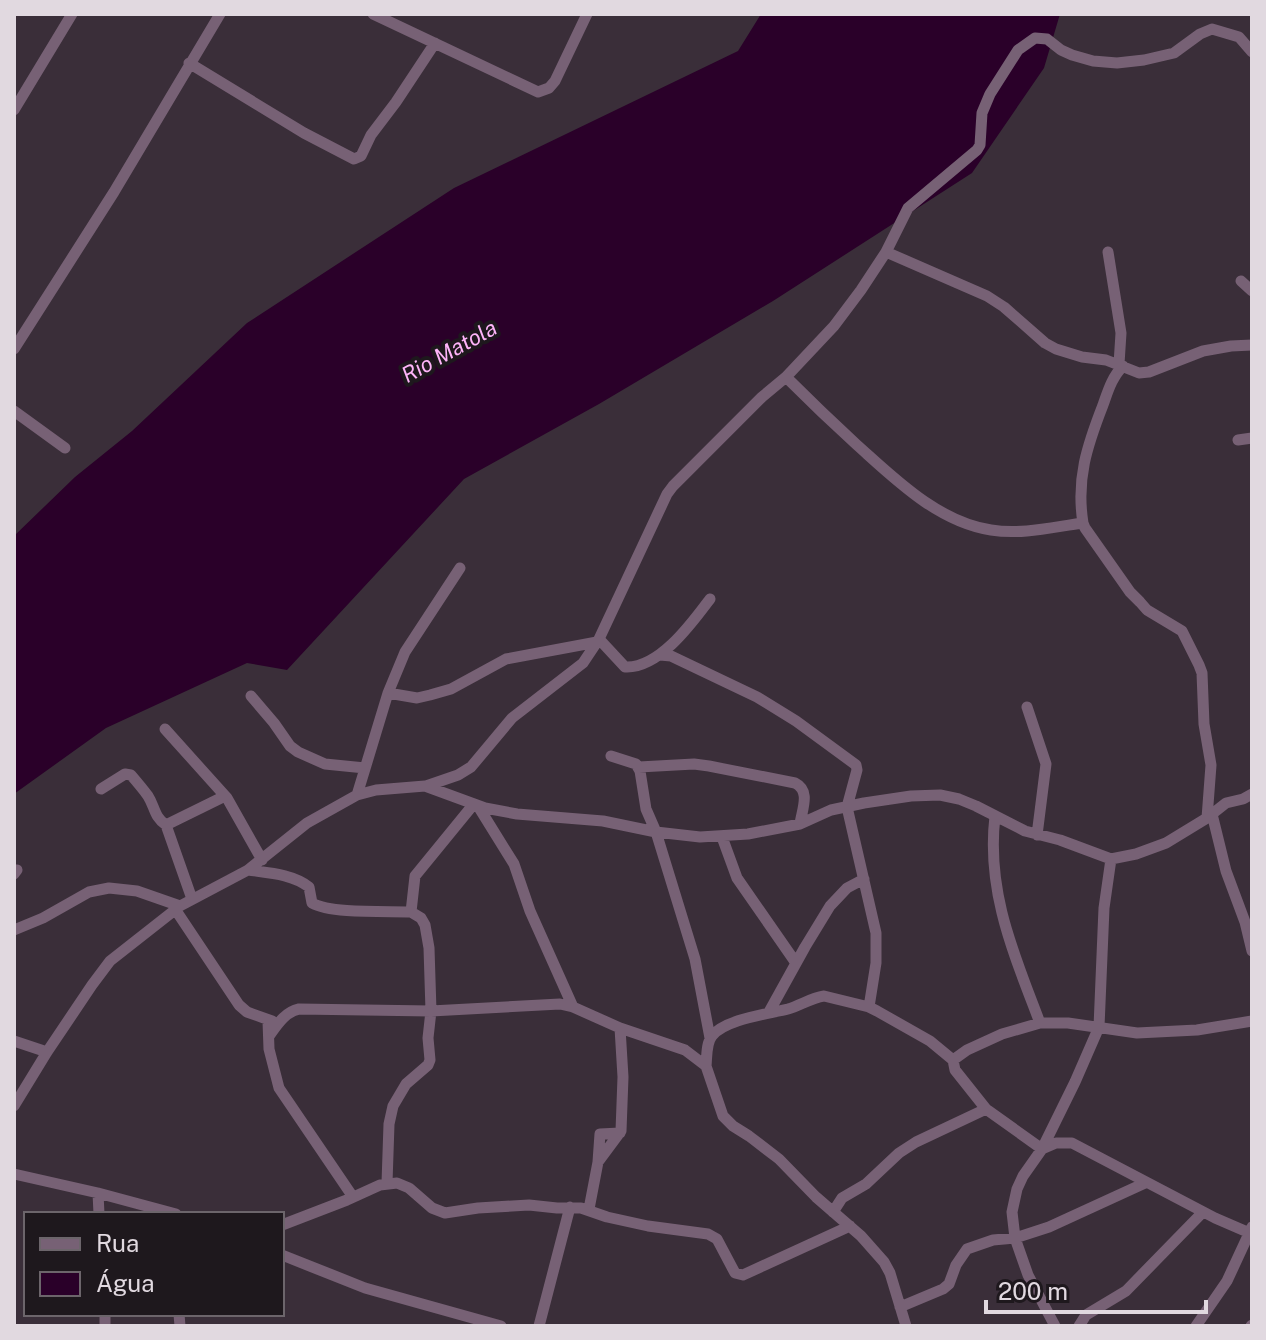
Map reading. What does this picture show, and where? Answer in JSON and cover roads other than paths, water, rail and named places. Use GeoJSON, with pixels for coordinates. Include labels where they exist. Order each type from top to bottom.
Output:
{"type":"FeatureCollection","features":[{"type":"Feature","properties":{"kind":"street"},"geometry":{"type":"LineString","coordinates":[[14,110],[72,14]]}},
{"type":"Feature","properties":{"kind":"street"},"geometry":{"type":"LineString","coordinates":[[14,349],[114,192],[220,14]]}},
{"type":"Feature","properties":{"kind":"street"},"geometry":{"type":"LineString","coordinates":[[373,14],[538,92],[549,88],[555,81],[587,14]]}},
{"type":"Feature","properties":{"kind":"street"},"geometry":{"type":"LineString","coordinates":[[14,1106],[110,961],[178,907],[248,870],[307,823],[357,795],[376,790],[425,786],[458,775],[471,767],[512,718],[583,663],[598,641],[667,494],[834,326],[886,252],[908,208],[977,150],[982,113],[990,94],[1018,50],[1035,38],[1042,37],[1072,55],[1117,63],[1174,53],[1207,30],[1246,36],[1252,52]]}},
{"type":"Feature","properties":{"kind":"street"},"geometry":{"type":"LineString","coordinates":[[189,63],[304,133],[354,159],[361,156],[371,135],[435,43]]}},
{"type":"Feature","properties":{"kind":"street"},"geometry":{"type":"LineString","coordinates":[[886,252],[987,296],[1056,349],[1106,360],[1143,374],[1197,352],[1252,345]]}},
{"type":"Feature","properties":{"kind":"street"},"geometry":{"type":"LineString","coordinates":[[1108,252],[1121,333],[1121,365],[1087,446],[1082,470],[1083,523],[1130,592],[1147,610],[1181,630],[1197,659],[1202,673],[1204,724],[1211,765],[1210,816],[1252,951]]}},
{"type":"Feature","properties":{"kind":"street"},"geometry":{"type":"LineString","coordinates":[[1241,281],[1252,291]]}},
{"type":"Feature","properties":{"kind":"street"},"geometry":{"type":"LineString","coordinates":[[786,377],[904,487],[959,520],[989,530],[1009,531],[1083,523]]}},
{"type":"Feature","properties":{"kind":"street"},"geometry":{"type":"LineString","coordinates":[[14,411],[65,448]]}},
{"type":"Feature","properties":{"kind":"street"},"geometry":{"type":"LineString","coordinates":[[1238,440],[1252,438]]}},
{"type":"Feature","properties":{"kind":"street"},"geometry":{"type":"LineString","coordinates":[[357,795],[388,693],[408,645],[460,568]]}},
{"type":"Feature","properties":{"kind":"street"},"geometry":{"type":"LineString","coordinates":[[598,641],[625,667],[632,667],[660,655],[685,631],[710,599]]}},
{"type":"Feature","properties":{"kind":"street"},"geometry":{"type":"LineString","coordinates":[[388,693],[417,698],[430,695],[451,689],[506,659],[598,641]]}},
{"type":"Feature","properties":{"kind":"street"},"geometry":{"type":"LineString","coordinates":[[660,655],[671,656],[757,697],[856,765],[847,807],[876,933],[876,963],[869,1007]]}},
{"type":"Feature","properties":{"kind":"street"},"geometry":{"type":"LineString","coordinates":[[251,696],[298,752],[325,764],[365,768]]}},
{"type":"Feature","properties":{"kind":"street"},"geometry":{"type":"LineString","coordinates":[[1027,707],[1046,764],[1037,835]]}},
{"type":"Feature","properties":{"kind":"street"},"geometry":{"type":"LineString","coordinates":[[165,729],[225,796],[262,860]]}},
{"type":"Feature","properties":{"kind":"street"},"geometry":{"type":"LineString","coordinates":[[611,756],[639,767],[694,764],[795,783],[802,787],[805,794],[800,824]]}},
{"type":"Feature","properties":{"kind":"street"},"geometry":{"type":"LineString","coordinates":[[639,767],[646,809],[695,959],[710,1038],[706,1066],[723,1116],[779,1159],[884,1262],[906,1326]]}},
{"type":"Feature","properties":{"kind":"street"},"geometry":{"type":"LineString","coordinates":[[101,789],[125,774],[131,775],[151,800],[160,821],[166,825],[192,899]]}},
{"type":"Feature","properties":{"kind":"street"},"geometry":{"type":"LineString","coordinates":[[425,786],[476,805],[517,814],[603,821],[700,837],[722,837],[800,824],[831,810],[911,796],[940,795],[959,799],[1025,831],[1111,859],[1166,843],[1226,803],[1252,794]]}},
{"type":"Feature","properties":{"kind":"street"},"geometry":{"type":"LineString","coordinates":[[166,825],[225,796]]}},
{"type":"Feature","properties":{"kind":"street"},"geometry":{"type":"LineString","coordinates":[[411,912],[415,876],[476,805]]}},
{"type":"Feature","properties":{"kind":"street"},"geometry":{"type":"LineString","coordinates":[[476,805],[514,864],[530,911],[573,1007]]}},
{"type":"Feature","properties":{"kind":"street"},"geometry":{"type":"LineString","coordinates":[[995,816],[993,868],[1000,911],[1040,1023]]}},
{"type":"Feature","properties":{"kind":"street"},"geometry":{"type":"LineString","coordinates":[[722,837],[737,878],[796,963]]}},
{"type":"Feature","properties":{"kind":"street"},"geometry":{"type":"LineString","coordinates":[[1055,1326],[1028,1275],[1015,1238],[1012,1220],[1014,1201],[1023,1176],[1042,1149],[1099,1027],[1104,908],[1111,859]]}},
{"type":"Feature","properties":{"kind":"street"},"geometry":{"type":"LineString","coordinates":[[248,870],[303,882],[309,887],[312,903],[320,907],[411,912],[421,918],[425,925],[431,1011],[429,1062],[406,1084],[393,1106],[389,1124],[387,1183]]}},
{"type":"Feature","properties":{"kind":"street"},"geometry":{"type":"LineString","coordinates":[[769,1012],[830,906],[840,894],[864,879]]}},
{"type":"Feature","properties":{"kind":"street"},"geometry":{"type":"LineString","coordinates":[[16,926],[43,918],[89,892],[109,888],[137,891],[178,907],[239,1005],[247,1012],[274,1020],[299,1009],[431,1011],[560,1004],[685,1050],[706,1066]]}},
{"type":"Feature","properties":{"kind":"street"},"geometry":{"type":"LineString","coordinates":[[710,1038],[727,1027],[824,996],[869,1007],[930,1041],[953,1060],[955,1070],[986,1109],[1042,1149]]}},
{"type":"Feature","properties":{"kind":"street"},"geometry":{"type":"LineString","coordinates":[[274,1020],[269,1036],[272,1061],[282,1093],[353,1197]]}},
{"type":"Feature","properties":{"kind":"street"},"geometry":{"type":"LineString","coordinates":[[953,1060],[1002,1034],[1040,1023],[1068,1023],[1137,1033],[1197,1030],[1252,1021]]}},
{"type":"Feature","properties":{"kind":"street"},"geometry":{"type":"LineString","coordinates":[[589,1209],[600,1134],[620,1133],[623,1121],[620,1028]]}},
{"type":"Feature","properties":{"kind":"street"},"geometry":{"type":"LineString","coordinates":[[14,1041],[47,1052]]}},
{"type":"Feature","properties":{"kind":"street"},"geometry":{"type":"LineString","coordinates":[[833,1212],[842,1198],[866,1184],[899,1153],[986,1109]]}},
{"type":"Feature","properties":{"kind":"street"},"geometry":{"type":"LineString","coordinates":[[1042,1149],[1056,1143],[1072,1143],[1203,1212],[1251,1231],[1227,1281],[1196,1326]]}},
{"type":"Feature","properties":{"kind":"street"},"geometry":{"type":"LineString","coordinates":[[14,1174],[167,1212]]}},
{"type":"Feature","properties":{"kind":"street"},"geometry":{"type":"LineString","coordinates":[[284,1224],[387,1183],[403,1185],[432,1208],[445,1213],[529,1205],[570,1207],[589,1209],[607,1217],[648,1226],[713,1236],[739,1275],[850,1226]]}},
{"type":"Feature","properties":{"kind":"street"},"geometry":{"type":"LineString","coordinates":[[900,1307],[949,1284],[956,1265],[967,1249],[1049,1227],[1145,1183]]}},
{"type":"Feature","properties":{"kind":"street"},"geometry":{"type":"LineString","coordinates":[[98,1193],[99,1212]]}},
{"type":"Feature","properties":{"kind":"street"},"geometry":{"type":"LineString","coordinates":[[539,1326],[570,1207]]}},
{"type":"Feature","properties":{"kind":"street"},"geometry":{"type":"LineString","coordinates":[[1079,1326],[1086,1315],[1126,1291],[1203,1212]]}},
{"type":"Feature","properties":{"kind":"street"},"geometry":{"type":"LineString","coordinates":[[284,1256],[365,1288],[466,1321],[501,1326]]}},
{"type":"Feature","properties":{"kind":"water","name":"Rio Matola"},"geometry":{"type":"Polygon","coordinates":[[[761,14],[1060,14],[1044,68],[972,173],[773,301],[464,479],[287,670],[247,663],[106,728],[14,794],[14,536],[247,323],[454,188],[738,51],[761,14]]]}}]}
